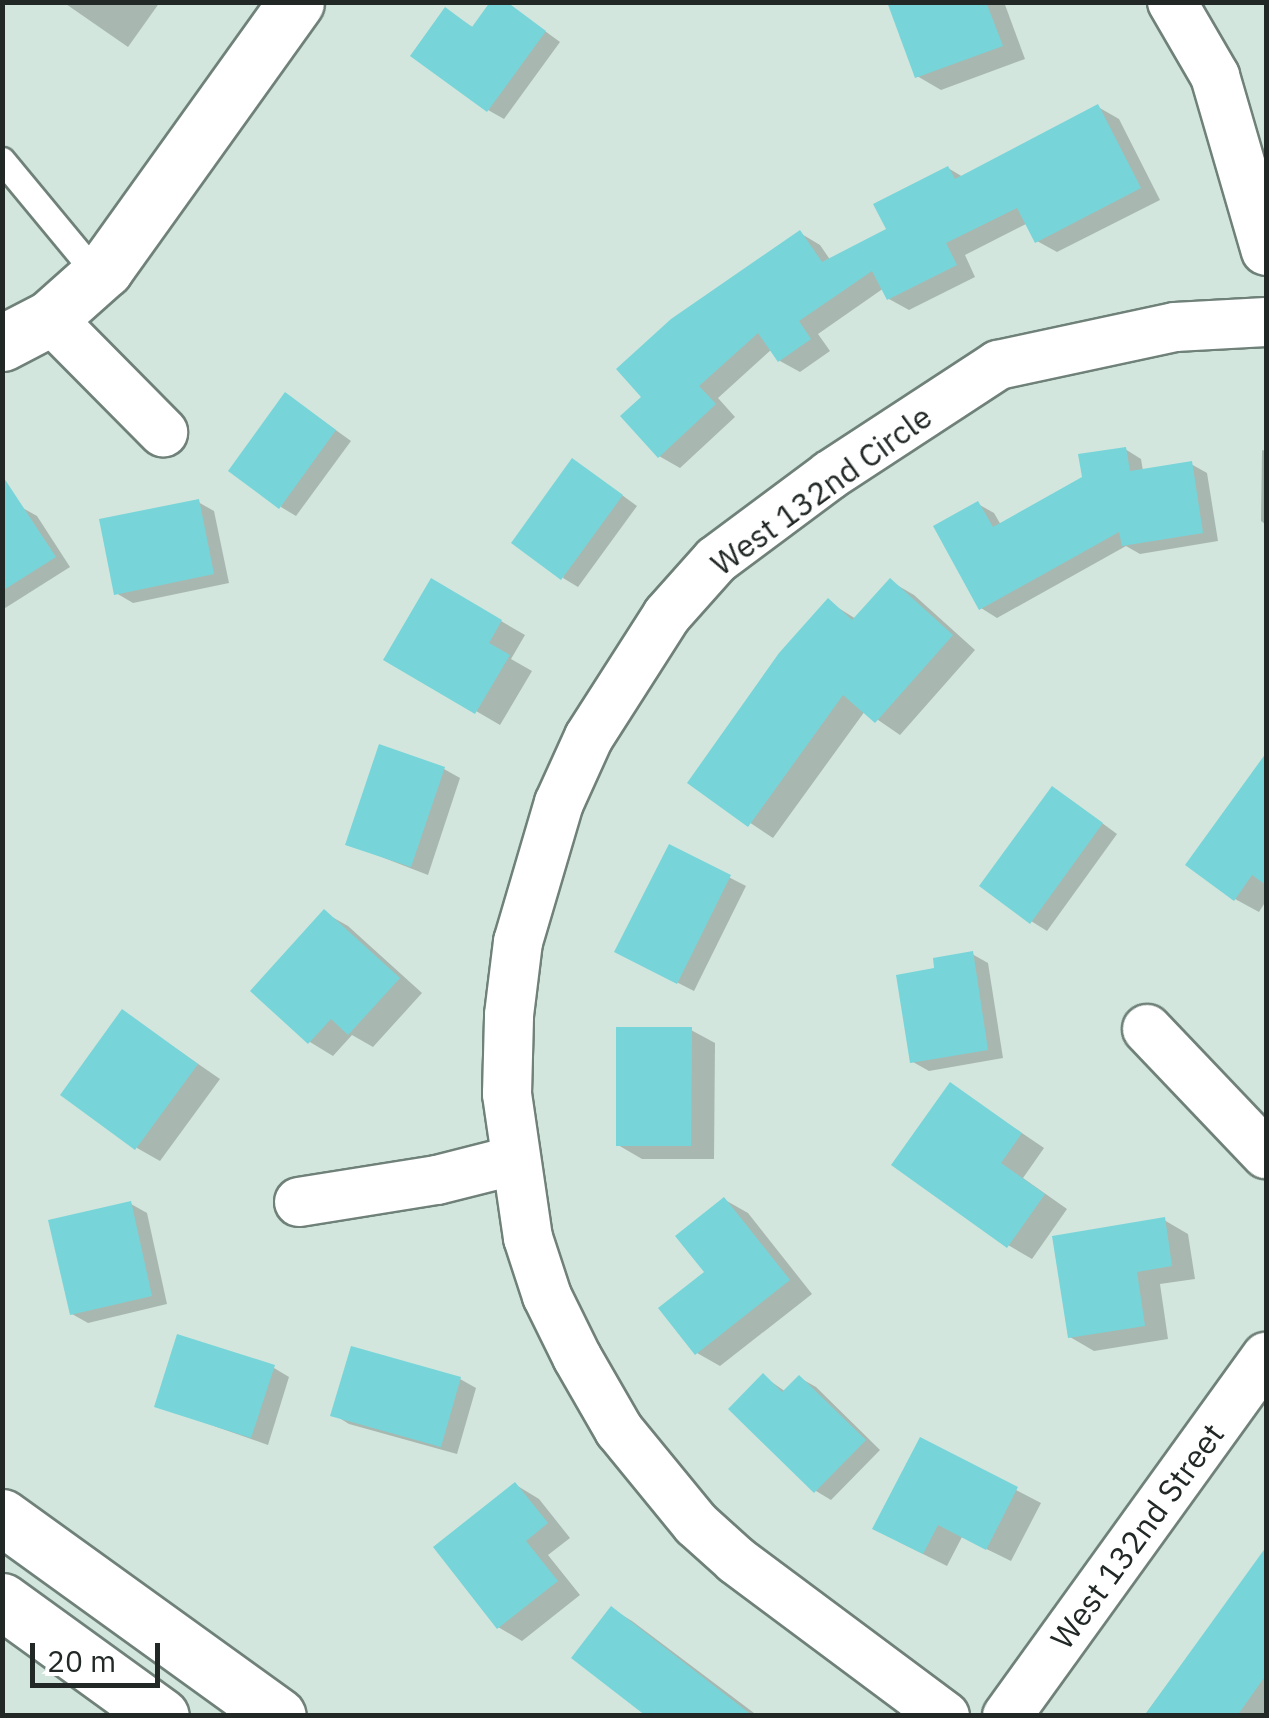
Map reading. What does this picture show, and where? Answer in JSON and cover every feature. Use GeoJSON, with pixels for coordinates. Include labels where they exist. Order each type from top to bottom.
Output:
{"type":"FeatureCollection","features":[{"type":"Feature","properties":{"kind":"main road"},"geometry":{"type":"LineString","coordinates":[[2,343],[50,318],[98,276],[296,2]]}},
{"type":"Feature","properties":{"kind":"main road"},"geometry":{"type":"LineString","coordinates":[[2,1517],[278,1716]]}},
{"type":"Feature","properties":{"kind":"main road"},"geometry":{"type":"LineString","coordinates":[[2,1601],[161,1716]]}},
{"type":"Feature","properties":{"kind":"street"},"geometry":{"type":"LineString","coordinates":[[1172,2],[1215,76],[1266,252]]}},
{"type":"Feature","properties":{"kind":"street"},"geometry":{"type":"LineString","coordinates":[[50,318],[163,432]]}},
{"type":"Feature","properties":{"kind":"street","name":"West 132nd Circle"},"geometry":{"type":"LineString","coordinates":[[946,1716],[736,1560],[656,1478],[620,1430],[547,1296],[528,1238],[507,1094],[509,1015],[518,942],[535,872],[588,737],[668,615],[716,560],[830,474],[998,366],[1175,327],[1266,322]]}},
{"type":"Feature","properties":{"kind":"street"},"geometry":{"type":"LineString","coordinates":[[1147,1029],[1266,1154]]}},
{"type":"Feature","properties":{"kind":"street"},"geometry":{"type":"LineString","coordinates":[[299,1202],[437,1180],[516,1160]]}},
{"type":"Feature","properties":{"kind":"street","name":"West 132nd Street"},"geometry":{"type":"LineString","coordinates":[[1006,1716],[1266,1357]]}},
{"type":"Feature","properties":{"kind":"lane"},"geometry":{"type":"LineString","coordinates":[[2,160],[98,276]]}},
{"type":"Feature","properties":{"kind":"building"},"geometry":{"type":"Polygon","coordinates":[[[490,2],[507,2],[546,31],[487,112],[410,56],[445,7],[472,27],[490,2]]]}},
{"type":"Feature","properties":{"kind":"building"},"geometry":{"type":"Polygon","coordinates":[[[887,2],[986,2],[1003,46],[915,78],[887,2]]]}},
{"type":"Feature","properties":{"kind":"building"},"geometry":{"type":"Polygon","coordinates":[[[1098,104],[1141,188],[1035,243],[1017,208],[946,243],[957,265],[887,300],[872,271],[799,321],[811,339],[778,362],[758,333],[699,386],[716,404],[658,458],[620,416],[641,397],[616,369],[671,319],[800,230],[822,262],[886,229],[873,204],[948,166],[955,179],[1098,104]]]}},
{"type":"Feature","properties":{"kind":"building"},"geometry":{"type":"Polygon","coordinates":[[[285,392],[336,430],[279,509],[228,471],[285,392]]]}},
{"type":"Feature","properties":{"kind":"building"},"geometry":{"type":"Polygon","coordinates":[[[1126,447],[1130,471],[1192,461],[1203,533],[1122,546],[1119,532],[979,610],[933,526],[978,501],[993,527],[1082,477],[1078,454],[1126,447]]]}},
{"type":"Feature","properties":{"kind":"building"},"geometry":{"type":"Polygon","coordinates":[[[572,458],[623,495],[561,580],[511,543],[572,458]]]}},
{"type":"Feature","properties":{"kind":"building"},"geometry":{"type":"Polygon","coordinates":[[[2,475],[56,557],[2,591],[2,475]]]}},
{"type":"Feature","properties":{"kind":"building"},"geometry":{"type":"Polygon","coordinates":[[[199,499],[214,574],[114,595],[99,519],[199,499]]]}},
{"type":"Feature","properties":{"kind":"building"},"geometry":{"type":"Polygon","coordinates":[[[431,578],[502,620],[489,643],[510,655],[475,714],[383,660],[431,578]]]}},
{"type":"Feature","properties":{"kind":"building"},"geometry":{"type":"Polygon","coordinates":[[[890,578],[953,635],[875,723],[843,695],[748,827],[687,783],[779,653],[828,598],[852,620],[890,578]]]}},
{"type":"Feature","properties":{"kind":"building"},"geometry":{"type":"Polygon","coordinates":[[[379,744],[445,767],[411,867],[345,845],[379,744]]]}},
{"type":"Feature","properties":{"kind":"building"},"geometry":{"type":"Polygon","coordinates":[[[1266,753],[1266,885],[1252,875],[1234,901],[1185,865],[1266,753]]]}},
{"type":"Feature","properties":{"kind":"building"},"geometry":{"type":"Polygon","coordinates":[[[1052,786],[1103,823],[1030,924],[979,886],[1052,786]]]}},
{"type":"Feature","properties":{"kind":"building"},"geometry":{"type":"Polygon","coordinates":[[[669,844],[731,875],[677,984],[614,952],[669,844]]]}},
{"type":"Feature","properties":{"kind":"building"},"geometry":{"type":"Polygon","coordinates":[[[324,909],[400,978],[348,1035],[331,1019],[308,1044],[250,991],[324,909]]]}},
{"type":"Feature","properties":{"kind":"building"},"geometry":{"type":"Polygon","coordinates":[[[973,951],[988,1050],[910,1063],[896,975],[934,968],[933,958],[973,951]]]}},
{"type":"Feature","properties":{"kind":"building"},"geometry":{"type":"Polygon","coordinates":[[[122,1009],[198,1064],[135,1150],[60,1095],[122,1009]]]}},
{"type":"Feature","properties":{"kind":"building"},"geometry":{"type":"Polygon","coordinates":[[[616,1027],[692,1027],[691,1146],[616,1146],[616,1027]]]}},
{"type":"Feature","properties":{"kind":"building"},"geometry":{"type":"Polygon","coordinates":[[[950,1082],[1022,1133],[1001,1163],[1045,1194],[1007,1248],[891,1165],[950,1082]]]}},
{"type":"Feature","properties":{"kind":"building"},"geometry":{"type":"Polygon","coordinates":[[[724,1197],[790,1280],[695,1355],[658,1308],[704,1272],[675,1236],[724,1197]]]}},
{"type":"Feature","properties":{"kind":"building"},"geometry":{"type":"Polygon","coordinates":[[[131,1201],[152,1296],[70,1315],[48,1220],[131,1201]]]}},
{"type":"Feature","properties":{"kind":"building"},"geometry":{"type":"Polygon","coordinates":[[[1165,1217],[1172,1266],[1137,1272],[1145,1326],[1068,1338],[1052,1236],[1165,1217]]]}},
{"type":"Feature","properties":{"kind":"building"},"geometry":{"type":"Polygon","coordinates":[[[177,1334],[275,1365],[251,1438],[154,1407],[177,1334]]]}},
{"type":"Feature","properties":{"kind":"building"},"geometry":{"type":"Polygon","coordinates":[[[351,1346],[461,1377],[441,1447],[330,1416],[351,1346]]]}},
{"type":"Feature","properties":{"kind":"building"},"geometry":{"type":"Polygon","coordinates":[[[763,1373],[782,1392],[799,1375],[866,1440],[814,1493],[728,1409],[763,1373]]]}},
{"type":"Feature","properties":{"kind":"building"},"geometry":{"type":"Polygon","coordinates":[[[920,1437],[1018,1487],[986,1550],[938,1525],[923,1554],[872,1529],[920,1437]]]}},
{"type":"Feature","properties":{"kind":"building"},"geometry":{"type":"Polygon","coordinates":[[[515,1482],[548,1523],[526,1541],[558,1581],[497,1629],[433,1547],[515,1482]]]}},
{"type":"Feature","properties":{"kind":"building"},"geometry":{"type":"Polygon","coordinates":[[[1266,1547],[1266,1675],[1237,1716],[1144,1716],[1266,1547]]]}},
{"type":"Feature","properties":{"kind":"building"},"geometry":{"type":"Polygon","coordinates":[[[611,1606],[753,1716],[646,1716],[571,1658],[611,1606]]]}}]}
